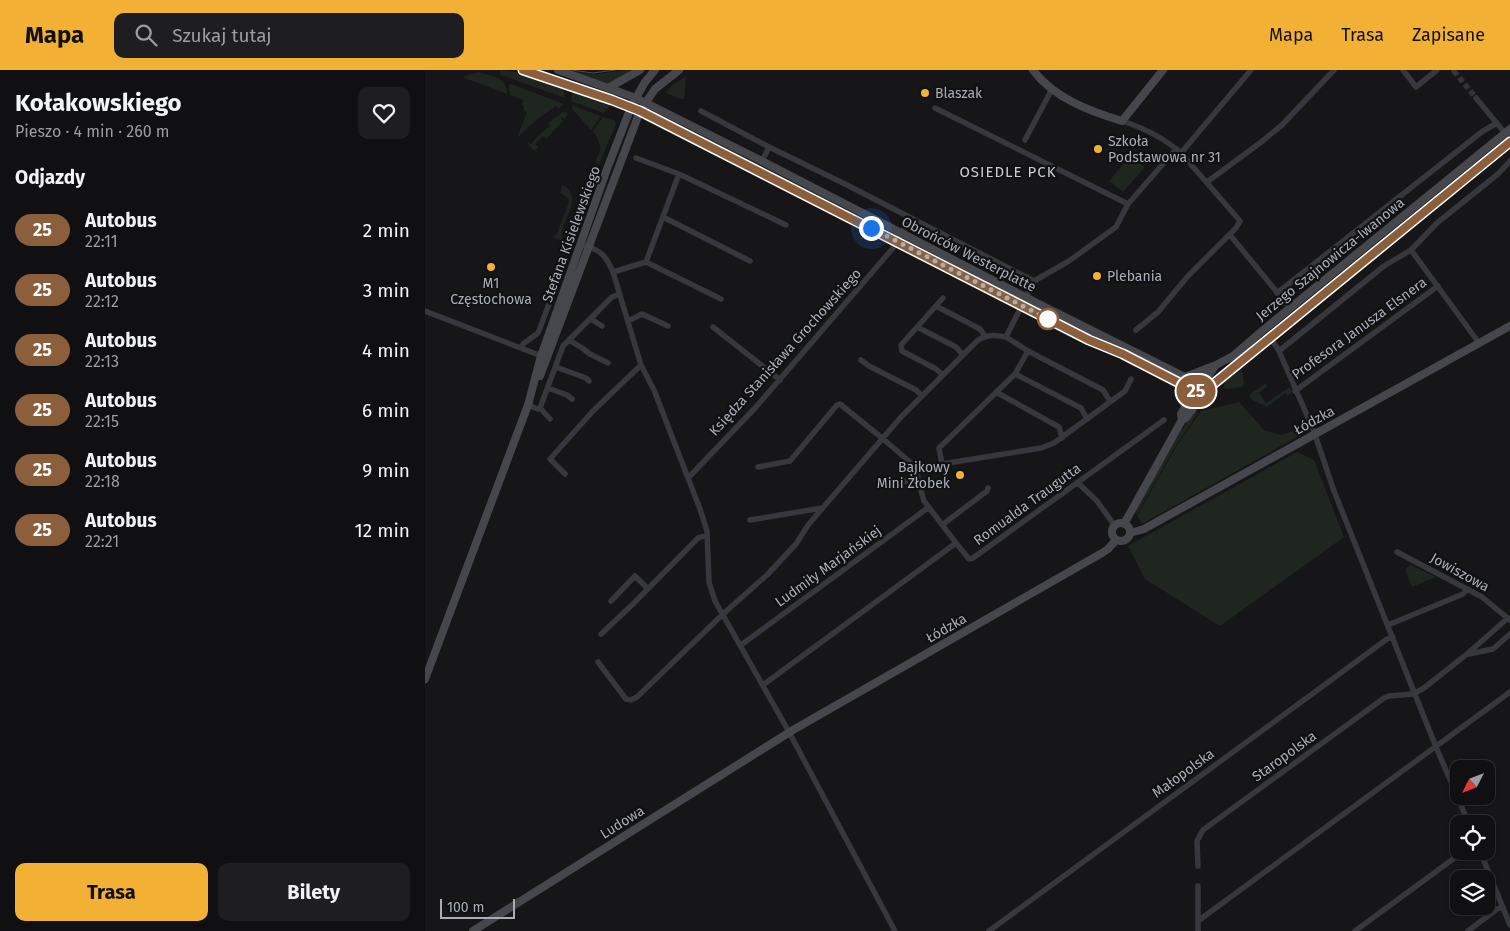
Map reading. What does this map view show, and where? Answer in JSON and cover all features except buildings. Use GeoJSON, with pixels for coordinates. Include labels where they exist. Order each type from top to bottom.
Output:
{"type":"FeatureCollection","features":[{"type":"Feature","properties":{"kind":"main road","name":"Obrońców Westerplatte"},"geometry":{"type":"LineString","coordinates":[[523,70],[640,111],[1089,340],[1201,389]]}},
{"type":"Feature","properties":{"kind":"main road","name":"Obrońców Westerplatte"},"geometry":{"type":"LineString","coordinates":[[558,70],[636,98],[1185,377],[1201,389]]}},
{"type":"Feature","properties":{"kind":"main road"},"geometry":{"type":"LineString","coordinates":[[608,88],[640,70]]}},
{"type":"Feature","properties":{"kind":"main road","name":"Stefana Kisielewskiego"},"geometry":{"type":"LineString","coordinates":[[544,357],[580,244],[631,107],[648,78],[655,70]]}},
{"type":"Feature","properties":{"kind":"main road","name":"Stefana Kisielewskiego"},"geometry":{"type":"LineString","coordinates":[[425,679],[528,405],[535,376],[589,247],[640,111],[655,88],[679,70]]}},
{"type":"Feature","properties":{"kind":"main road"},"geometry":{"type":"LineString","coordinates":[[1033,70],[1053,89],[1075,105],[1122,121],[1163,70]]}},
{"type":"Feature","properties":{"kind":"main road","name":"Jerzego Szajnowicza-Iwanowa"},"geometry":{"type":"LineString","coordinates":[[1201,389],[1215,365],[1233,356],[1290,308],[1509,136]]}},
{"type":"Feature","properties":{"kind":"main road","name":"Jerzego Szajnowicza-Iwanowa"},"geometry":{"type":"LineString","coordinates":[[1124,524],[1182,420],[1181,414],[1188,402],[1201,389],[1220,377],[1270,337],[1509,136]]}},
{"type":"Feature","properties":{"kind":"main road","name":"Łódzka"},"geometry":{"type":"LineString","coordinates":[[1130,533],[1145,529],[1510,326]]}},
{"type":"Feature","properties":{"kind":"main road"},"geometry":{"type":"LineString","coordinates":[[1185,377],[1215,365]]}},
{"type":"Feature","properties":{"kind":"main road"},"geometry":{"type":"LineString","coordinates":[[1120,523],[1124,524],[1129,528],[1130,533],[1128,537],[1125,540],[1116,540],[1112,533],[1115,526],[1120,523]]}},
{"type":"Feature","properties":{"kind":"main road","name":"Łódzka"},"geometry":{"type":"LineString","coordinates":[[787,734],[1102,553],[1116,540]]}},
{"type":"Feature","properties":{"kind":"main road","name":"Ludowa"},"geometry":{"type":"LineString","coordinates":[[473,931],[787,734]]}},
{"type":"Feature","properties":{"kind":"street","name":"Obrońców Westerplatte"},"geometry":{"type":"LineString","coordinates":[[1034,281],[1069,261],[1116,227],[1128,204],[1179,151],[1251,70]]}},
{"type":"Feature","properties":{"kind":"street"},"geometry":{"type":"LineString","coordinates":[[1207,182],[1282,125],[1334,70]]}},
{"type":"Feature","properties":{"kind":"street"},"geometry":{"type":"LineString","coordinates":[[1403,70],[1416,87],[1437,70]]}},
{"type":"Feature","properties":{"kind":"street"},"geometry":{"type":"LineString","coordinates":[[1025,140],[1053,89]]}},
{"type":"Feature","properties":{"kind":"street"},"geometry":{"type":"LineString","coordinates":[[1476,98],[1509,136]]}},
{"type":"Feature","properties":{"kind":"street"},"geometry":{"type":"LineString","coordinates":[[935,108],[1128,204]]}},
{"type":"Feature","properties":{"kind":"street"},"geometry":{"type":"LineString","coordinates":[[701,111],[1034,281],[1006,337]]}},
{"type":"Feature","properties":{"kind":"street"},"geometry":{"type":"LineString","coordinates":[[1122,121],[1154,134],[1179,151],[1240,221],[1230,235],[1188,276],[1158,312],[1136,330]]}},
{"type":"Feature","properties":{"kind":"street"},"geometry":{"type":"LineString","coordinates":[[1277,293],[1483,131],[1497,123]]}},
{"type":"Feature","properties":{"kind":"street"},"geometry":{"type":"LineString","coordinates":[[762,161],[769,147]]}},
{"type":"Feature","properties":{"kind":"street"},"geometry":{"type":"LineString","coordinates":[[636,158],[679,174],[785,225]]}},
{"type":"Feature","properties":{"kind":"street"},"geometry":{"type":"LineString","coordinates":[[1279,350],[1384,266],[1411,250],[1437,223],[1510,161]]}},
{"type":"Feature","properties":{"kind":"street"},"geometry":{"type":"LineString","coordinates":[[646,262],[679,174]]}},
{"type":"Feature","properties":{"kind":"street"},"geometry":{"type":"LineString","coordinates":[[663,217],[750,261]]}},
{"type":"Feature","properties":{"kind":"street","name":"Księdza Stanisława Grochowskiego"},"geometry":{"type":"LineString","coordinates":[[689,477],[756,407],[898,242],[910,218]]}},
{"type":"Feature","properties":{"kind":"street"},"geometry":{"type":"LineString","coordinates":[[1230,235],[1290,308]]}},
{"type":"Feature","properties":{"kind":"street"},"geometry":{"type":"LineString","coordinates":[[580,244],[599,251],[607,259],[613,272],[641,365],[654,390],[700,509],[707,535],[711,592],[895,931]]}},
{"type":"Feature","properties":{"kind":"street","name":"Profesora Janusza Elsnera"},"geometry":{"type":"LineString","coordinates":[[1411,250],[1479,343]]}},
{"type":"Feature","properties":{"kind":"street"},"geometry":{"type":"LineString","coordinates":[[613,272],[646,262],[721,299]]}},
{"type":"Feature","properties":{"kind":"street"},"geometry":{"type":"LineString","coordinates":[[521,348],[523,344],[538,333],[564,265]]}},
{"type":"Feature","properties":{"kind":"street","name":"Profesora Janusza Elsnera"},"geometry":{"type":"LineString","coordinates":[[1295,391],[1438,286]]}},
{"type":"Feature","properties":{"kind":"street"},"geometry":{"type":"LineString","coordinates":[[540,408],[563,346],[612,297],[620,294]]}},
{"type":"Feature","properties":{"kind":"street"},"geometry":{"type":"LineString","coordinates":[[943,298],[901,345],[902,351],[936,369],[943,375]]}},
{"type":"Feature","properties":{"kind":"street"},"geometry":{"type":"LineString","coordinates":[[936,306],[980,329],[985,336]]}},
{"type":"Feature","properties":{"kind":"street"},"geometry":{"type":"LineString","coordinates":[[425,312],[544,357]]}},
{"type":"Feature","properties":{"kind":"street"},"geometry":{"type":"LineString","coordinates":[[628,321],[642,314],[668,326]]}},
{"type":"Feature","properties":{"kind":"street"},"geometry":{"type":"LineString","coordinates":[[591,319],[602,326]]}},
{"type":"Feature","properties":{"kind":"street"},"geometry":{"type":"LineString","coordinates":[[917,327],[956,347],[963,354]]}},
{"type":"Feature","properties":{"kind":"street"},"geometry":{"type":"LineString","coordinates":[[713,328],[780,380]]}},
{"type":"Feature","properties":{"kind":"street"},"geometry":{"type":"LineString","coordinates":[[598,662],[626,699],[634,700],[723,614],[767,575],[796,544],[807,526],[882,438],[963,354],[985,336],[993,334],[1006,337],[1103,390],[1111,401]]}},
{"type":"Feature","properties":{"kind":"street"},"geometry":{"type":"LineString","coordinates":[[1270,337],[1279,350],[1314,434],[1334,491],[1436,747],[1465,815]]}},
{"type":"Feature","properties":{"kind":"street"},"geometry":{"type":"LineString","coordinates":[[569,340],[608,363]]}},
{"type":"Feature","properties":{"kind":"street"},"geometry":{"type":"LineString","coordinates":[[942,464],[939,448],[1015,374],[1028,350]]}},
{"type":"Feature","properties":{"kind":"street"},"geometry":{"type":"LineString","coordinates":[[861,360],[916,390],[922,396]]}},
{"type":"Feature","properties":{"kind":"street"},"geometry":{"type":"LineString","coordinates":[[565,474],[550,459],[593,411],[641,365]]}},
{"type":"Feature","properties":{"kind":"street"},"geometry":{"type":"LineString","coordinates":[[556,367],[586,378],[589,381]]}},
{"type":"Feature","properties":{"kind":"street"},"geometry":{"type":"LineString","coordinates":[[1015,374],[1081,408],[1087,419]]}},
{"type":"Feature","properties":{"kind":"street"},"geometry":{"type":"LineString","coordinates":[[917,468],[1041,448],[1054,443],[1125,391],[1131,380]]}},
{"type":"Feature","properties":{"kind":"street"},"geometry":{"type":"LineString","coordinates":[[548,388],[567,395],[572,399]]}},
{"type":"Feature","properties":{"kind":"street"},"geometry":{"type":"LineString","coordinates":[[996,392],[1059,427],[1062,438]]}},
{"type":"Feature","properties":{"kind":"street"},"geometry":{"type":"LineString","coordinates":[[757,467],[790,461],[837,405],[840,404],[917,468],[918,480],[924,501],[956,543]]}},
{"type":"Feature","properties":{"kind":"street"},"geometry":{"type":"LineString","coordinates":[[528,405],[540,408],[550,419]]}},
{"type":"Feature","properties":{"kind":"street","name":"Romualda Traugutta"},"geometry":{"type":"LineString","coordinates":[[763,685],[956,543],[969,559],[973,558],[1164,420]]}},
{"type":"Feature","properties":{"kind":"street"},"geometry":{"type":"LineString","coordinates":[[898,486],[902,482],[918,480]]}},
{"type":"Feature","properties":{"kind":"street"},"geometry":{"type":"LineString","coordinates":[[1078,483],[1097,501],[1115,526]]}},
{"type":"Feature","properties":{"kind":"street"},"geometry":{"type":"LineString","coordinates":[[942,525],[987,491],[988,488]]}},
{"type":"Feature","properties":{"kind":"street","name":"Ludmiły Marjańskiej"},"geometry":{"type":"LineString","coordinates":[[741,645],[929,507]]}},
{"type":"Feature","properties":{"kind":"street"},"geometry":{"type":"LineString","coordinates":[[750,520],[822,508]]}},
{"type":"Feature","properties":{"kind":"street"},"geometry":{"type":"LineString","coordinates":[[601,634],[698,538],[707,535]]}},
{"type":"Feature","properties":{"kind":"street","name":"Jowiszowa"},"geometry":{"type":"LineString","coordinates":[[1397,552],[1485,599],[1509,619]]}},
{"type":"Feature","properties":{"kind":"street"},"geometry":{"type":"LineString","coordinates":[[611,601],[635,576],[648,589]]}},
{"type":"Feature","properties":{"kind":"street"},"geometry":{"type":"LineString","coordinates":[[1388,625],[1463,594],[1467,589]]}},
{"type":"Feature","properties":{"kind":"street"},"geometry":{"type":"LineString","coordinates":[[1416,693],[1509,619]]}},
{"type":"Feature","properties":{"kind":"street"},"geometry":{"type":"LineString","coordinates":[[1467,654],[1493,648],[1510,634]]}},
{"type":"Feature","properties":{"kind":"street","name":"Małopolska"},"geometry":{"type":"LineString","coordinates":[[989,931],[1387,639],[1393,637]]}},
{"type":"Feature","properties":{"kind":"street"},"geometry":{"type":"LineString","coordinates":[[1198,921],[1510,692]]}},
{"type":"Feature","properties":{"kind":"street","name":"Staropolska"},"geometry":{"type":"LineString","coordinates":[[1197,866],[1197,841],[1203,830],[1384,698],[1416,693]]}},
{"type":"Feature","properties":{"kind":"street"},"geometry":{"type":"LineString","coordinates":[[1355,931],[1452,860]]}},
{"type":"Feature","properties":{"kind":"street"},"geometry":{"type":"LineString","coordinates":[[1484,860],[1510,925]]}},
{"type":"Feature","properties":{"kind":"street"},"geometry":{"type":"LineString","coordinates":[[1198,886],[1198,931]]}},
{"type":"Feature","properties":{"kind":"street"},"geometry":{"type":"LineString","coordinates":[[1468,931],[1497,909],[1503,907]]}},
{"type":"Feature","properties":{"kind":"shaded area"},"geometry":{"type":"Polygon","coordinates":[[[500,70],[516,72],[562,89],[565,98],[504,76],[500,74],[500,70]]]}},
{"type":"Feature","properties":{"kind":"shaded area"},"geometry":{"type":"Polygon","coordinates":[[[566,70],[596,74],[628,70],[630,74],[608,84],[566,70]]]}},
{"type":"Feature","properties":{"kind":"shaded area"},"geometry":{"type":"Polygon","coordinates":[[[479,72],[502,81],[507,88],[507,94],[462,77],[479,72]]]}},
{"type":"Feature","properties":{"kind":"shaded area"},"geometry":{"type":"Polygon","coordinates":[[[686,76],[684,99],[666,93],[672,85],[686,76]]]}},
{"type":"Feature","properties":{"kind":"shaded area"},"geometry":{"type":"Polygon","coordinates":[[[511,84],[564,104],[558,109],[556,106],[535,121],[517,138],[527,112],[524,111],[523,100],[510,95],[509,85],[511,84]]]}},
{"type":"Feature","properties":{"kind":"shaded area"},"geometry":{"type":"Polygon","coordinates":[[[574,92],[612,104],[603,113],[571,101],[574,92]]]}},
{"type":"Feature","properties":{"kind":"shaded area"},"geometry":{"type":"Polygon","coordinates":[[[571,105],[601,116],[591,130],[573,110],[571,105]]]}},
{"type":"Feature","properties":{"kind":"shaded area"},"geometry":{"type":"Polygon","coordinates":[[[563,112],[567,113],[568,117],[566,115],[564,119],[562,117],[563,121],[546,139],[543,136],[535,144],[538,147],[535,150],[536,152],[529,146],[528,142],[531,144],[550,126],[548,123],[563,112]]]}},
{"type":"Feature","properties":{"kind":"shaded area"},"geometry":{"type":"Polygon","coordinates":[[[659,115],[731,149],[887,228],[833,202],[809,193],[658,117],[659,115]]]}},
{"type":"Feature","properties":{"kind":"shaded area"},"geometry":{"type":"Polygon","coordinates":[[[603,117],[615,121],[616,124],[599,164],[596,159],[600,151],[600,145],[593,131],[603,117]]]}},
{"type":"Feature","properties":{"kind":"shaded area"},"geometry":{"type":"Polygon","coordinates":[[[1131,155],[1145,167],[1123,192],[1109,181],[1131,155]]]}},
{"type":"Feature","properties":{"kind":"shaded area"},"geometry":{"type":"Polygon","coordinates":[[[562,186],[565,186],[571,193],[572,200],[562,229],[564,242],[553,237],[557,234],[569,202],[568,198],[560,193],[562,186]]]}},
{"type":"Feature","properties":{"kind":"shaded area"},"geometry":{"type":"Polygon","coordinates":[[[1242,369],[1244,385],[1242,387],[1224,388],[1223,382],[1242,369]]]}},
{"type":"Feature","properties":{"kind":"shaded area"},"geometry":{"type":"Polygon","coordinates":[[[1266,383],[1268,386],[1259,393],[1266,403],[1290,387],[1292,392],[1288,396],[1285,393],[1267,407],[1251,399],[1250,394],[1266,383]]]}},
{"type":"Feature","properties":{"kind":"shaded area"},"geometry":{"type":"Polygon","coordinates":[[[1239,402],[1264,430],[1281,435],[1295,430],[1302,434],[1142,524],[1137,516],[1176,447],[1201,411],[1239,402]]]}},
{"type":"Feature","properties":{"kind":"shaded area"},"geometry":{"type":"Polygon","coordinates":[[[1196,409],[1198,413],[1175,447],[1137,514],[1133,513],[1176,439],[1196,409]]]}},
{"type":"Feature","properties":{"kind":"shaded area"},"geometry":{"type":"Polygon","coordinates":[[[1297,452],[1314,460],[1344,537],[1220,626],[1145,579],[1128,546],[1297,452]]]}},
{"type":"Feature","properties":{"kind":"shaded area"},"geometry":{"type":"Polygon","coordinates":[[[1411,565],[1436,577],[1412,587],[1405,569],[1411,565]]]}},
{"type":"Feature","properties":{"kind":"tunnel"},"geometry":{"type":"LineString","coordinates":[[1454,71],[1476,98]]}},
{"type":"Feature","properties":{"kind":"tram line"},"geometry":{"type":"LineString","coordinates":[[572,70],[593,73],[615,70]]}},
{"type":"Feature","properties":{"kind":"bus line","name":"25"},"geometry":{"type":"LineString","coordinates":[[523,70],[640,111],[1089,340],[1123,354],[1197,392],[1206,390],[1510,142]]}},
{"type":"Feature","properties":{"kind":"place","name":"Blaszak"},"geometry":{"type":"Point","coordinates":[925,93]}},
{"type":"Feature","properties":{"kind":"place","name":"Szkoła Podstawowa nr 31"},"geometry":{"type":"Point","coordinates":[1098,149]}},
{"type":"Feature","properties":{"kind":"place","name":"M1 Częstochowa"},"geometry":{"type":"Point","coordinates":[491,267]}},
{"type":"Feature","properties":{"kind":"place","name":"Plebania"},"geometry":{"type":"Point","coordinates":[1097,276]}},
{"type":"Feature","properties":{"kind":"place","name":"Bajkowy Mini Żłobek"},"geometry":{"type":"Point","coordinates":[960,475]}},
{"type":"Feature","properties":{"kind":"district","name":"OSIEDLE PCK"},"geometry":{"type":"Point","coordinates":[1008,172]}},
{"type":"Feature","properties":{"kind":"route"},"geometry":{"type":"LineString","coordinates":[[871,228],[1048,319]]}}]}
